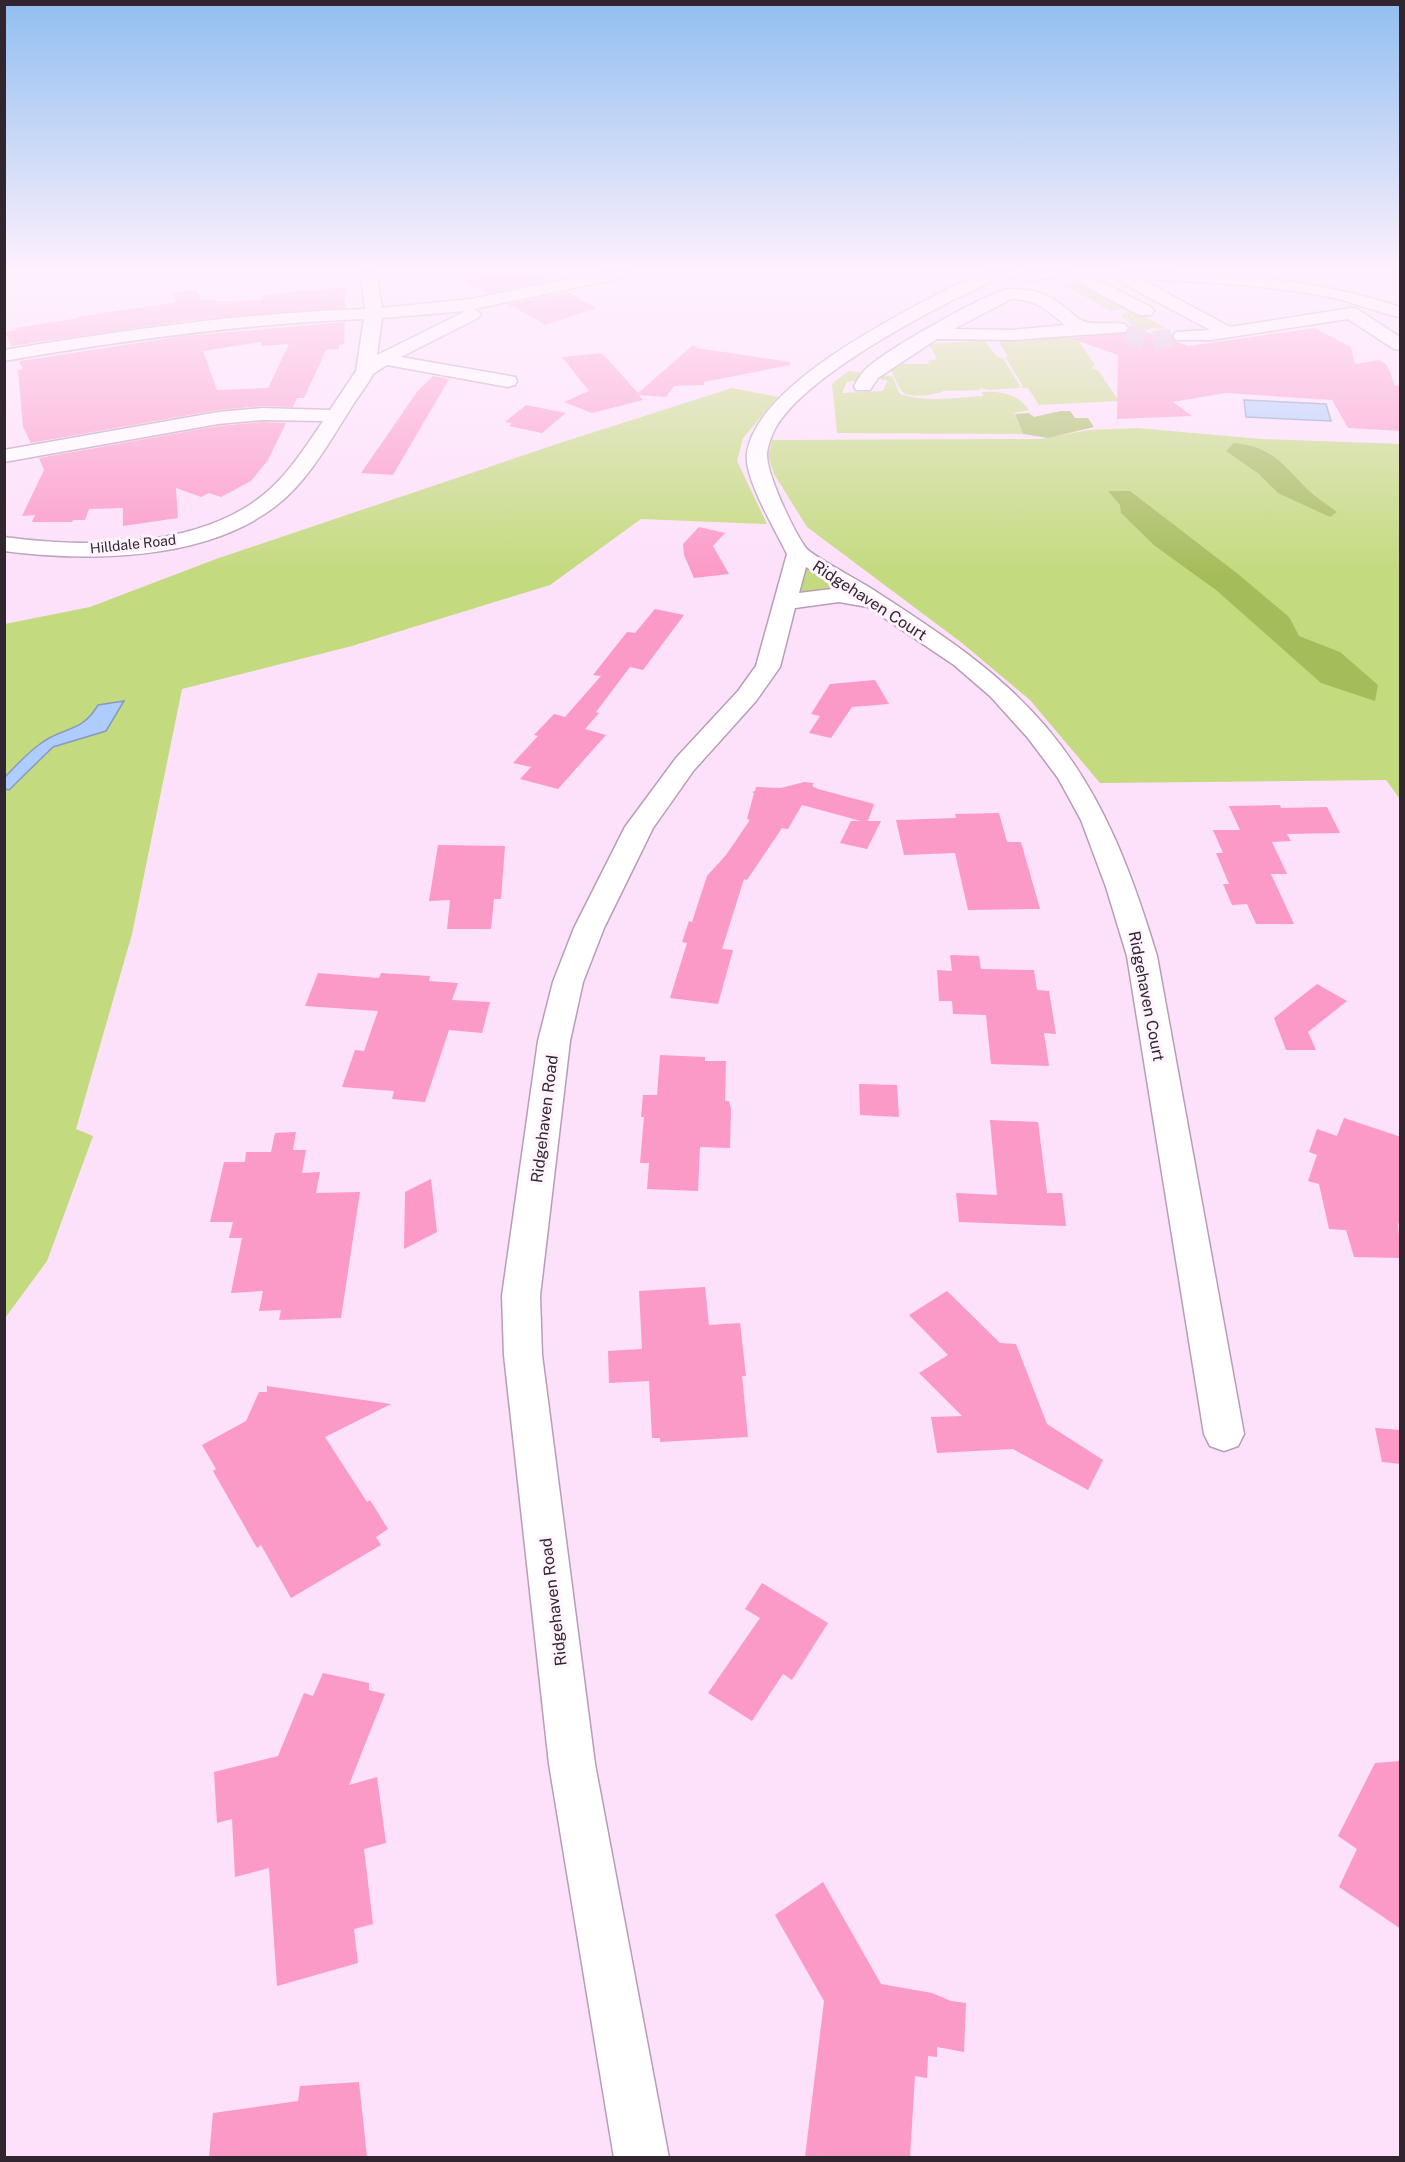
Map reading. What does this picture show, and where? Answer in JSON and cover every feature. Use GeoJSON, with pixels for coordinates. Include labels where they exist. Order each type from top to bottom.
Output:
{"type":"FeatureCollection","features":[{"type":"Feature","properties":{"kind":"street","name":"Hilldale Road"},"geometry":{"type":"LineString","coordinates":[[4,544],[39,550],[91,550],[171,542],[223,526],[259,509],[288,484],[364,373]]}},
{"type":"Feature","properties":{"kind":"street"},"geometry":{"type":"LineString","coordinates":[[462,373],[508,381]]}},
{"type":"Feature","properties":{"kind":"street"},"geometry":{"type":"LineString","coordinates":[[798,554],[758,471],[757,451],[764,429],[786,401],[824,373]]}},
{"type":"Feature","properties":{"kind":"street"},"geometry":{"type":"LineString","coordinates":[[863,386],[873,373]]}},
{"type":"Feature","properties":{"kind":"street"},"geometry":{"type":"LineString","coordinates":[[4,456],[219,418],[262,414],[336,416]]}},
{"type":"Feature","properties":{"kind":"street","name":"Ridgehaven Court"},"geometry":{"type":"LineString","coordinates":[[798,554],[876,602],[970,665],[1023,716],[1072,779],[1097,826],[1124,893],[1142,956],[1224,1434]]}},
{"type":"Feature","properties":{"kind":"street","name":"Ridgehaven Road"},"geometry":{"type":"LineString","coordinates":[[642,2157],[572,1764],[523,1354],[521,1296],[554,1041],[568,982],[590,928],[639,827],[685,764],[747,696],[768,667],[798,554]]}},
{"type":"Feature","properties":{"kind":"street"},"geometry":{"type":"LineString","coordinates":[[787,602],[839,595],[860,597],[876,602]]}},
{"type":"Feature","properties":{"kind":"green space"},"geometry":{"type":"Polygon","coordinates":[[[846,373],[864,373],[861,380],[847,382],[842,393],[883,391],[888,380],[876,379],[878,375],[892,376],[900,394],[910,397],[932,399],[984,396],[981,392],[1001,393],[1020,400],[1029,410],[1014,413],[1023,434],[837,433],[832,384],[846,373]]]}},
{"type":"Feature","properties":{"kind":"green space"},"geometry":{"type":"Polygon","coordinates":[[[892,373],[1012,373],[1020,386],[989,390],[981,388],[979,390],[943,391],[917,396],[907,395],[892,373]]]}},
{"type":"Feature","properties":{"kind":"green space"},"geometry":{"type":"Polygon","coordinates":[[[1015,373],[1100,373],[1119,401],[1039,405],[1028,388],[1021,388],[1023,386],[1015,373]]]}},
{"type":"Feature","properties":{"kind":"green space"},"geometry":{"type":"Polygon","coordinates":[[[732,388],[778,397],[743,438],[737,461],[767,524],[641,519],[550,585],[352,646],[182,689],[132,934],[76,1129],[93,1136],[47,1261],[5,1318],[5,624],[90,607],[216,559],[566,441],[732,388]]]}},
{"type":"Feature","properties":{"kind":"green space"},"geometry":{"type":"Polygon","coordinates":[[[1070,411],[1075,418],[1088,418],[1094,427],[1048,438],[1023,434],[1015,414],[1029,413],[1034,417],[1070,411]]]}},
{"type":"Feature","properties":{"kind":"green space"},"geometry":{"type":"Polygon","coordinates":[[[1137,428],[1261,439],[1400,444],[1400,799],[1386,780],[1100,783],[1030,700],[962,643],[807,527],[774,474],[768,456],[772,440],[1041,439],[1089,430],[1137,428]]]}},
{"type":"Feature","properties":{"kind":"green space"},"geometry":{"type":"Polygon","coordinates":[[[1234,443],[1258,448],[1276,458],[1310,492],[1337,512],[1330,517],[1278,493],[1259,474],[1226,451],[1234,443]]]}},
{"type":"Feature","properties":{"kind":"green space"},"geometry":{"type":"Polygon","coordinates":[[[1108,491],[1130,491],[1238,574],[1289,617],[1299,636],[1340,652],[1378,685],[1375,701],[1321,683],[1216,590],[1155,546],[1121,513],[1120,505],[1108,491]]]}},
{"type":"Feature","properties":{"kind":"green space"},"geometry":{"type":"Polygon","coordinates":[[[809,567],[826,576],[835,586],[834,590],[803,593],[801,590],[804,570],[809,567]]]}},
{"type":"Feature","properties":{"kind":"water"},"geometry":{"type":"Polygon","coordinates":[[[1244,400],[1326,404],[1331,421],[1246,417],[1244,400]]]}},
{"type":"Feature","properties":{"kind":"water"},"geometry":{"type":"Polygon","coordinates":[[[124,701],[106,731],[53,747],[9,790],[5,789],[5,777],[26,755],[48,738],[85,721],[98,705],[124,701]]]}},
{"type":"Feature","properties":{"kind":"building"},"geometry":{"type":"Polygon","coordinates":[[[18,373],[211,373],[217,390],[268,388],[275,373],[316,373],[304,398],[297,398],[293,407],[262,406],[218,410],[31,443],[23,427],[18,373]]]}},
{"type":"Feature","properties":{"kind":"building"},"geometry":{"type":"Polygon","coordinates":[[[575,373],[620,373],[638,393],[661,373],[750,373],[704,382],[704,385],[674,386],[666,397],[639,395],[643,400],[592,413],[564,402],[589,391],[575,373]]]}},
{"type":"Feature","properties":{"kind":"building"},"geometry":{"type":"Polygon","coordinates":[[[1118,373],[1390,373],[1395,386],[1401,385],[1401,431],[1348,428],[1332,400],[1225,393],[1173,402],[1192,416],[1117,419],[1118,373]]]}},
{"type":"Feature","properties":{"kind":"building"},"geometry":{"type":"Polygon","coordinates":[[[433,376],[449,379],[393,475],[361,473],[417,392],[433,376]]]}},
{"type":"Feature","properties":{"kind":"building"},"geometry":{"type":"Polygon","coordinates":[[[526,405],[566,413],[542,433],[509,426],[512,423],[505,422],[526,405]]]}},
{"type":"Feature","properties":{"kind":"building"},"geometry":{"type":"Polygon","coordinates":[[[262,422],[286,423],[268,460],[251,481],[221,497],[209,493],[201,497],[176,488],[178,518],[123,526],[123,508],[89,509],[85,520],[73,520],[72,522],[32,522],[35,515],[22,516],[44,470],[39,458],[218,426],[262,422]]]}},
{"type":"Feature","properties":{"kind":"building"},"geometry":{"type":"Polygon","coordinates":[[[699,527],[725,533],[713,546],[729,574],[694,578],[684,555],[683,544],[699,527]]]}},
{"type":"Feature","properties":{"kind":"building"},"geometry":{"type":"Polygon","coordinates":[[[655,609],[684,615],[643,670],[630,667],[596,712],[599,713],[585,729],[606,735],[558,789],[520,779],[531,767],[513,763],[538,736],[534,735],[554,714],[565,717],[601,676],[593,675],[627,632],[635,633],[655,609]]]}},
{"type":"Feature","properties":{"kind":"building"},"geometry":{"type":"Polygon","coordinates":[[[875,680],[889,704],[852,707],[831,738],[809,733],[820,716],[811,714],[830,684],[875,680]]]}},
{"type":"Feature","properties":{"kind":"building"},"geometry":{"type":"Polygon","coordinates":[[[804,782],[814,783],[812,786],[818,789],[874,804],[868,821],[881,821],[867,849],[840,843],[851,821],[861,821],[802,805],[788,829],[782,828],[747,880],[744,879],[722,949],[733,950],[718,1004],[670,998],[687,943],[682,942],[689,921],[692,922],[707,876],[726,855],[750,820],[747,819],[754,793],[752,792],[756,787],[781,788],[804,782]]]}},
{"type":"Feature","properties":{"kind":"building"},"geometry":{"type":"Polygon","coordinates":[[[1280,805],[1281,808],[1327,807],[1340,833],[1287,834],[1291,841],[1272,842],[1287,874],[1271,874],[1294,924],[1256,924],[1247,904],[1232,905],[1223,884],[1229,884],[1216,853],[1223,853],[1213,830],[1240,830],[1229,806],[1280,805]]]}},
{"type":"Feature","properties":{"kind":"building"},"geometry":{"type":"Polygon","coordinates":[[[999,813],[1007,842],[1021,842],[1040,909],[968,910],[955,853],[904,855],[896,820],[956,818],[955,814],[999,813]]]}},
{"type":"Feature","properties":{"kind":"building"},"geometry":{"type":"Polygon","coordinates":[[[438,845],[505,846],[501,899],[494,899],[491,929],[447,929],[450,900],[429,901],[438,845]]]}},
{"type":"Feature","properties":{"kind":"building"},"geometry":{"type":"Polygon","coordinates":[[[950,955],[979,956],[981,969],[1034,970],[1037,990],[1049,991],[1056,1034],[1044,1033],[1049,1066],[991,1064],[986,1015],[953,1014],[952,1001],[939,1001],[937,970],[952,971],[950,955]]]}},
{"type":"Feature","properties":{"kind":"building"},"geometry":{"type":"Polygon","coordinates":[[[318,973],[379,978],[381,973],[430,976],[429,981],[458,983],[452,1000],[490,1002],[482,1033],[449,1030],[425,1102],[392,1099],[394,1091],[342,1087],[355,1050],[364,1051],[378,1011],[305,1006],[318,973]]]}},
{"type":"Feature","properties":{"kind":"building"},"geometry":{"type":"Polygon","coordinates":[[[1317,984],[1347,1001],[1308,1032],[1316,1050],[1286,1050],[1274,1018],[1317,984]]]}},
{"type":"Feature","properties":{"kind":"building"},"geometry":{"type":"Polygon","coordinates":[[[660,1055],[705,1057],[705,1061],[726,1061],[725,1101],[729,1101],[731,1109],[730,1148],[700,1147],[698,1191],[647,1189],[649,1163],[640,1163],[644,1117],[641,1117],[643,1095],[657,1095],[660,1055]]]}},
{"type":"Feature","properties":{"kind":"building"},"geometry":{"type":"Polygon","coordinates":[[[859,1084],[897,1085],[899,1117],[860,1115],[859,1084]]]}},
{"type":"Feature","properties":{"kind":"building"},"geometry":{"type":"Polygon","coordinates":[[[1344,1118],[1401,1137],[1401,1216],[1398,1225],[1401,1258],[1354,1257],[1346,1230],[1329,1229],[1319,1184],[1308,1181],[1317,1155],[1309,1152],[1317,1129],[1337,1136],[1344,1118]]]}},
{"type":"Feature","properties":{"kind":"building"},"geometry":{"type":"Polygon","coordinates":[[[990,1120],[1038,1122],[1047,1193],[1062,1193],[1066,1226],[959,1222],[956,1193],[997,1195],[990,1120]]]}},
{"type":"Feature","properties":{"kind":"building"},"geometry":{"type":"Polygon","coordinates":[[[296,1132],[293,1150],[306,1150],[302,1173],[320,1172],[316,1193],[360,1192],[341,1318],[279,1320],[281,1310],[259,1311],[263,1291],[231,1293],[242,1238],[229,1238],[233,1222],[210,1222],[224,1162],[245,1162],[246,1152],[271,1152],[275,1133],[296,1132]]]}},
{"type":"Feature","properties":{"kind":"building"},"geometry":{"type":"Polygon","coordinates":[[[431,1179],[437,1232],[404,1249],[405,1192],[431,1179]]]}},
{"type":"Feature","properties":{"kind":"building"},"geometry":{"type":"Polygon","coordinates":[[[705,1287],[709,1325],[740,1323],[746,1376],[742,1376],[748,1437],[660,1442],[660,1438],[652,1438],[649,1381],[609,1383],[608,1351],[642,1349],[639,1291],[705,1287]]]}},
{"type":"Feature","properties":{"kind":"building"},"geometry":{"type":"Polygon","coordinates":[[[947,1291],[1000,1343],[1016,1344],[1047,1424],[1103,1460],[1088,1490],[1013,1449],[937,1453],[931,1417],[962,1416],[919,1373],[948,1355],[909,1315],[947,1291]]]}},
{"type":"Feature","properties":{"kind":"building"},"geometry":{"type":"Polygon","coordinates":[[[267,1386],[391,1404],[325,1437],[367,1502],[370,1500],[388,1529],[376,1537],[381,1545],[291,1598],[261,1545],[257,1548],[213,1471],[216,1469],[202,1445],[246,1421],[259,1392],[267,1392],[267,1386]]]}},
{"type":"Feature","properties":{"kind":"building"},"geometry":{"type":"Polygon","coordinates":[[[1375,1428],[1401,1430],[1401,1464],[1382,1462],[1375,1428]]]}},
{"type":"Feature","properties":{"kind":"building"},"geometry":{"type":"Polygon","coordinates":[[[762,1583],[828,1623],[792,1680],[783,1674],[752,1721],[708,1693],[760,1618],[745,1609],[762,1583]]]}},
{"type":"Feature","properties":{"kind":"building"},"geometry":{"type":"Polygon","coordinates":[[[323,1673],[369,1683],[369,1690],[385,1694],[349,1785],[377,1777],[386,1843],[364,1849],[373,1924],[354,1929],[358,1963],[277,1986],[269,1868],[235,1877],[232,1819],[217,1823],[214,1772],[278,1756],[304,1693],[313,1696],[323,1673]]]}},
{"type":"Feature","properties":{"kind":"building"},"geometry":{"type":"Polygon","coordinates":[[[1401,1761],[1401,1929],[1339,1887],[1357,1849],[1338,1836],[1375,1763],[1401,1761]]]}},
{"type":"Feature","properties":{"kind":"building"},"geometry":{"type":"Polygon","coordinates":[[[823,1882],[881,1984],[932,1993],[951,2001],[966,2003],[964,2052],[937,2047],[937,2057],[928,2056],[927,2078],[915,2076],[910,2157],[805,2157],[824,2001],[775,1915],[823,1882]]]}},
{"type":"Feature","properties":{"kind":"building"},"geometry":{"type":"Polygon","coordinates":[[[359,2082],[367,2157],[209,2157],[213,2113],[298,2101],[300,2086],[359,2082]]]}}]}
